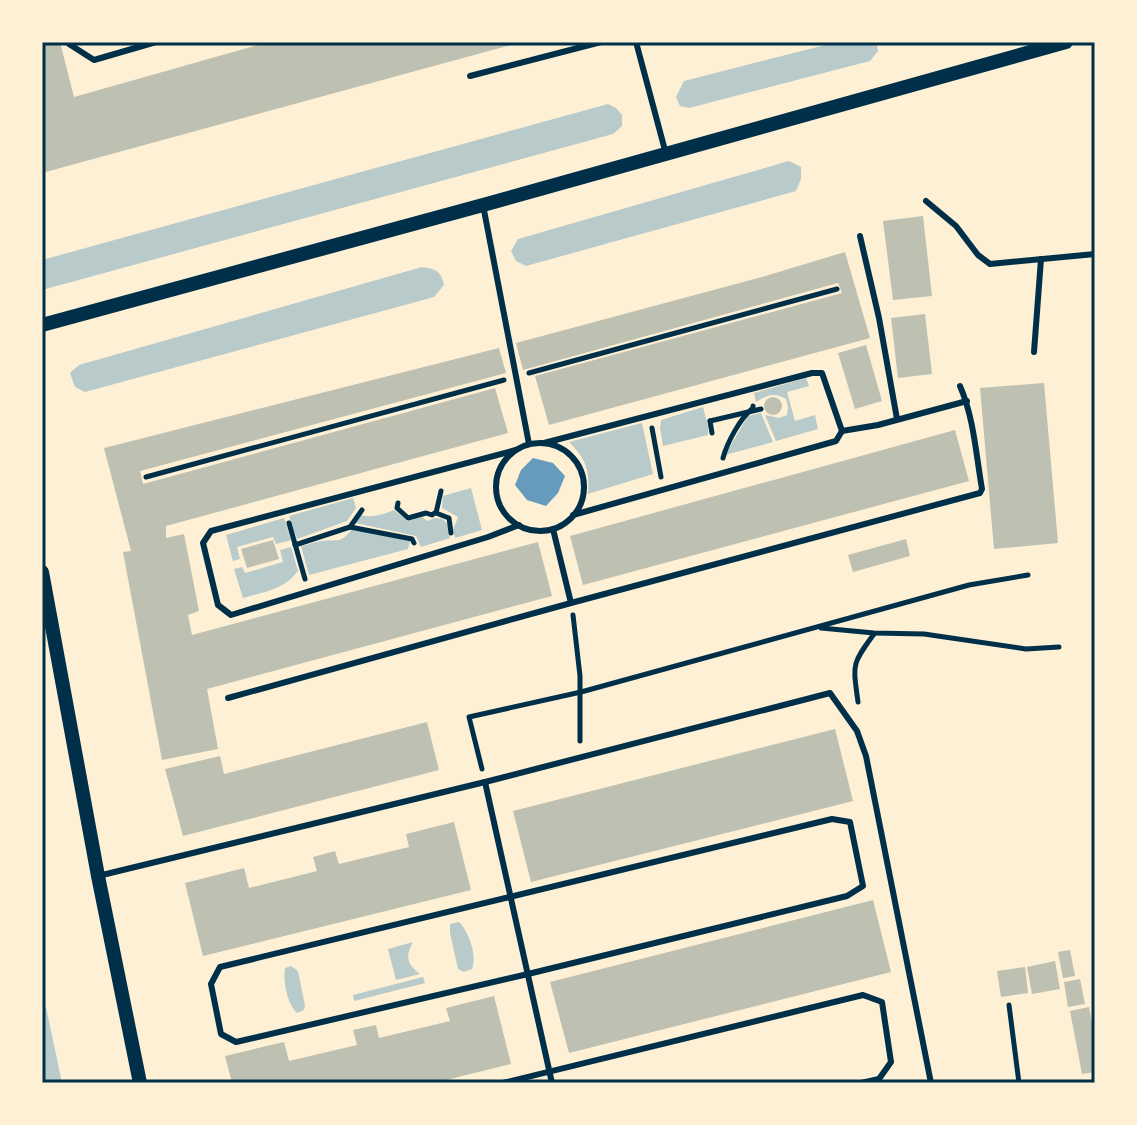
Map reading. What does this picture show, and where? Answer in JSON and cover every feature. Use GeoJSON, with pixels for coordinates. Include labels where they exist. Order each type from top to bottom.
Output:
{"type":"FeatureCollection","features":[{"type":"Feature","properties":{"kind":"street"},"geometry":{"type":"LineString","coordinates":[[42,325],[1066,42]]}},
{"type":"Feature","properties":{"kind":"street"},"geometry":{"type":"LineString","coordinates":[[42,572],[140,1083]]}},
{"type":"Feature","properties":{"kind":"lane"},"geometry":{"type":"LineString","coordinates":[[68,42],[94,60],[156,42]]}},
{"type":"Feature","properties":{"kind":"lane"},"geometry":{"type":"LineString","coordinates":[[470,76],[601,42]]}},
{"type":"Feature","properties":{"kind":"lane"},"geometry":{"type":"LineString","coordinates":[[636,42],[666,154]]}},
{"type":"Feature","properties":{"kind":"lane"},"geometry":{"type":"LineString","coordinates":[[926,201],[956,226],[978,255],[990,264],[1095,254]]}},
{"type":"Feature","properties":{"kind":"lane"},"geometry":{"type":"LineString","coordinates":[[483,205],[529,444]]}},
{"type":"Feature","properties":{"kind":"lane"},"geometry":{"type":"LineString","coordinates":[[860,236],[897,419]]}},
{"type":"Feature","properties":{"kind":"lane"},"geometry":{"type":"LineString","coordinates":[[1034,352],[1041,259]]}},
{"type":"Feature","properties":{"kind":"lane"},"geometry":{"type":"LineString","coordinates":[[519,525],[454,548],[231,615],[218,605],[203,543],[211,531],[529,444],[544,443],[812,373],[822,373],[842,431]]}},
{"type":"Feature","properties":{"kind":"lane"},"geometry":{"type":"LineString","coordinates":[[228,698],[980,493],[982,489],[967,401],[960,386]]}},
{"type":"Feature","properties":{"kind":"lane"},"geometry":{"type":"LineString","coordinates":[[573,515],[836,441],[842,431],[967,401]]}},
{"type":"Feature","properties":{"kind":"lane"},"geometry":{"type":"LineString","coordinates":[[516,450],[506,459],[496,484],[503,511],[513,522],[525,528],[540,531],[553,529],[573,515],[583,497],[584,482],[580,468],[571,455],[559,447],[544,443]]}},
{"type":"Feature","properties":{"kind":"lane"},"geometry":{"type":"LineString","coordinates":[[553,529],[571,603]]}},
{"type":"Feature","properties":{"kind":"lane"},"geometry":{"type":"LineString","coordinates":[[98,876],[485,782],[830,693],[857,731],[866,756],[931,1083]]}},
{"type":"Feature","properties":{"kind":"lane"},"geometry":{"type":"LineString","coordinates":[[485,782],[552,1083]]}},
{"type":"Feature","properties":{"kind":"lane"},"geometry":{"type":"LineString","coordinates":[[832,819],[850,822],[863,886],[847,896],[236,1042],[221,1034],[211,984],[220,967],[511,897],[832,819]]}},
{"type":"Feature","properties":{"kind":"lane"},"geometry":{"type":"LineString","coordinates":[[503,1083],[863,995],[882,1002],[891,1062],[879,1079],[861,1083]]}},
{"type":"Feature","properties":{"kind":"path"},"geometry":{"type":"LineString","coordinates":[[146,477],[837,289]]}},
{"type":"Feature","properties":{"kind":"path"},"geometry":{"type":"LineString","coordinates":[[727,472],[722,456],[747,412],[753,408],[746,390]]}},
{"type":"Feature","properties":{"kind":"path"},"geometry":{"type":"LineString","coordinates":[[710,421],[761,409]]}},
{"type":"Feature","properties":{"kind":"path"},"geometry":{"type":"LineString","coordinates":[[649,415],[664,490]]}},
{"type":"Feature","properties":{"kind":"path"},"geometry":{"type":"LineString","coordinates":[[398,503],[397,508],[408,518],[426,513],[432,515],[437,511],[441,491]]}},
{"type":"Feature","properties":{"kind":"path"},"geometry":{"type":"LineString","coordinates":[[350,527],[362,510]]}},
{"type":"Feature","properties":{"kind":"path"},"geometry":{"type":"LineString","coordinates":[[285,511],[309,592]]}},
{"type":"Feature","properties":{"kind":"path"},"geometry":{"type":"LineString","coordinates":[[437,511],[449,518],[454,548]]}},
{"type":"Feature","properties":{"kind":"path"},"geometry":{"type":"LineString","coordinates":[[295,545],[350,527],[412,539],[419,558]]}},
{"type":"Feature","properties":{"kind":"path"},"geometry":{"type":"LineString","coordinates":[[485,782],[469,717],[581,692],[969,585],[1028,575]]}},
{"type":"Feature","properties":{"kind":"path"},"geometry":{"type":"LineString","coordinates":[[571,603],[578,640],[580,757]]}},
{"type":"Feature","properties":{"kind":"path"},"geometry":{"type":"LineString","coordinates":[[816,628],[924,634],[1026,649],[1059,647]]}},
{"type":"Feature","properties":{"kind":"path"},"geometry":{"type":"LineString","coordinates":[[860,713],[854,671],[856,658],[874,633]]}},
{"type":"Feature","properties":{"kind":"path"},"geometry":{"type":"LineString","coordinates":[[1009,1005],[1019,1083]]}},
{"type":"Feature","properties":{"kind":"shaded area"},"geometry":{"type":"Polygon","coordinates":[[[837,42],[876,42],[878,51],[870,61],[689,108],[680,106],[676,97],[684,81],[837,42]]]}},
{"type":"Feature","properties":{"kind":"shaded area"},"geometry":{"type":"Polygon","coordinates":[[[608,104],[622,115],[622,126],[613,134],[42,290],[42,260],[608,104]]]}},
{"type":"Feature","properties":{"kind":"shaded area"},"geometry":{"type":"Polygon","coordinates":[[[789,161],[801,167],[801,179],[796,191],[526,266],[516,261],[511,251],[518,239],[789,161]]]}},
{"type":"Feature","properties":{"kind":"shaded area"},"geometry":{"type":"Polygon","coordinates":[[[422,267],[437,272],[443,280],[444,285],[434,297],[85,392],[75,387],[70,373],[79,365],[422,267]]]}},
{"type":"Feature","properties":{"kind":"shaded area"},"geometry":{"type":"Polygon","coordinates":[[[806,378],[809,386],[787,392],[795,421],[815,415],[818,429],[776,441],[765,415],[779,418],[787,415],[786,399],[771,395],[756,402],[754,393],[806,378]]]}},
{"type":"Feature","properties":{"kind":"shaded area"},"geometry":{"type":"Polygon","coordinates":[[[703,407],[708,435],[663,446],[661,420],[703,407]]]}},
{"type":"Feature","properties":{"kind":"shaded area"},"geometry":{"type":"Polygon","coordinates":[[[761,413],[773,442],[725,455],[748,416],[761,413]]]}},
{"type":"Feature","properties":{"kind":"shaded area"},"geometry":{"type":"Polygon","coordinates":[[[642,423],[653,474],[588,494],[586,465],[569,442],[642,423]]]}},
{"type":"Feature","properties":{"kind":"shaded area"},"geometry":{"type":"Polygon","coordinates":[[[471,488],[482,530],[455,538],[453,530],[458,517],[442,508],[443,496],[471,488]]]}},
{"type":"Feature","properties":{"kind":"shaded area"},"geometry":{"type":"Polygon","coordinates":[[[353,498],[356,508],[347,521],[297,539],[289,516],[353,498]]]}},
{"type":"Feature","properties":{"kind":"shaded area"},"geometry":{"type":"Polygon","coordinates":[[[394,510],[407,521],[422,517],[427,521],[443,519],[450,538],[421,547],[416,536],[355,523],[360,515],[377,516],[394,510]]]}},
{"type":"Feature","properties":{"kind":"shaded area"},"geometry":{"type":"Polygon","coordinates":[[[284,518],[291,540],[276,544],[273,537],[237,547],[240,559],[233,561],[226,535],[284,518]]]}},
{"type":"Feature","properties":{"kind":"shaded area"},"geometry":{"type":"Polygon","coordinates":[[[352,529],[410,541],[408,549],[309,575],[301,546],[339,540],[352,529]]]}},
{"type":"Feature","properties":{"kind":"shaded area"},"geometry":{"type":"Polygon","coordinates":[[[291,547],[298,571],[293,577],[274,589],[243,598],[234,569],[242,567],[245,573],[283,562],[280,550],[291,547]]]}},
{"type":"Feature","properties":{"kind":"shaded area"},"geometry":{"type":"Polygon","coordinates":[[[459,922],[473,951],[472,969],[464,972],[458,969],[450,933],[450,924],[459,922]]]}},
{"type":"Feature","properties":{"kind":"shaded area"},"geometry":{"type":"Polygon","coordinates":[[[413,942],[409,960],[420,974],[396,980],[388,949],[413,942]]]}},
{"type":"Feature","properties":{"kind":"shaded area"},"geometry":{"type":"Polygon","coordinates":[[[291,966],[298,971],[305,1006],[297,1013],[285,986],[285,968],[291,966]]]}},
{"type":"Feature","properties":{"kind":"shaded area"},"geometry":{"type":"Polygon","coordinates":[[[423,977],[425,983],[354,1001],[353,995],[423,977]]]}},
{"type":"Feature","properties":{"kind":"shaded area"},"geometry":{"type":"Polygon","coordinates":[[[42,1007],[46,1007],[62,1083],[42,1083],[42,1007]]]}},
{"type":"Feature","properties":{"kind":"water"},"geometry":{"type":"Polygon","coordinates":[[[533,458],[553,463],[565,476],[558,493],[546,506],[527,500],[515,485],[521,470],[533,458]]]}},
{"type":"Feature","properties":{"kind":"building"},"geometry":{"type":"Polygon","coordinates":[[[42,42],[60,42],[74,97],[268,42],[518,43],[42,173],[42,42]]]}},
{"type":"Feature","properties":{"kind":"building"},"geometry":{"type":"Polygon","coordinates":[[[923,216],[932,296],[893,300],[883,221],[923,216]]]}},
{"type":"Feature","properties":{"kind":"building"},"geometry":{"type":"Polygon","coordinates":[[[845,252],[870,338],[549,425],[535,376],[842,293],[838,283],[523,370],[516,343],[845,252]]]}},
{"type":"Feature","properties":{"kind":"building"},"geometry":{"type":"Polygon","coordinates":[[[925,314],[932,374],[898,378],[891,318],[925,314]]]}},
{"type":"Feature","properties":{"kind":"building"},"geometry":{"type":"Polygon","coordinates":[[[866,345],[882,401],[855,409],[838,353],[866,345]]]}},
{"type":"Feature","properties":{"kind":"building"},"geometry":{"type":"Polygon","coordinates":[[[499,348],[506,373],[140,471],[143,484],[495,388],[508,433],[166,526],[166,538],[184,534],[199,611],[188,615],[192,635],[538,542],[552,596],[207,689],[218,749],[162,760],[123,552],[131,551],[104,448],[499,348]]]}},
{"type":"Feature","properties":{"kind":"building"},"geometry":{"type":"Polygon","coordinates":[[[1044,383],[1058,543],[994,549],[980,388],[1044,383]]]}},
{"type":"Feature","properties":{"kind":"building"},"geometry":{"type":"Polygon","coordinates":[[[773,397],[782,406],[773,415],[764,406],[773,397]]]}},
{"type":"Feature","properties":{"kind":"building"},"geometry":{"type":"Polygon","coordinates":[[[955,430],[969,481],[583,585],[570,536],[955,430]]]}},
{"type":"Feature","properties":{"kind":"building"},"geometry":{"type":"Polygon","coordinates":[[[906,539],[910,556],[853,572],[848,555],[906,539]]]}},
{"type":"Feature","properties":{"kind":"building"},"geometry":{"type":"Polygon","coordinates":[[[273,540],[279,559],[247,568],[241,549],[273,540]]]}},
{"type":"Feature","properties":{"kind":"building"},"geometry":{"type":"Polygon","coordinates":[[[427,722],[439,770],[183,836],[165,769],[220,756],[224,774],[427,722]]]}},
{"type":"Feature","properties":{"kind":"building"},"geometry":{"type":"Polygon","coordinates":[[[835,729],[853,801],[531,882],[513,811],[835,729]]]}},
{"type":"Feature","properties":{"kind":"building"},"geometry":{"type":"Polygon","coordinates":[[[454,822],[471,890],[203,956],[185,883],[244,868],[249,888],[317,871],[313,857],[335,851],[339,864],[409,847],[406,834],[454,822]]]}},
{"type":"Feature","properties":{"kind":"building"},"geometry":{"type":"Polygon","coordinates":[[[873,900],[891,972],[569,1053],[550,982],[873,900]]]}},
{"type":"Feature","properties":{"kind":"building"},"geometry":{"type":"Polygon","coordinates":[[[1070,950],[1075,976],[1063,978],[1058,952],[1070,950]]]}},
{"type":"Feature","properties":{"kind":"building"},"geometry":{"type":"Polygon","coordinates":[[[1055,961],[1060,989],[1032,994],[1027,967],[1055,961]]]}},
{"type":"Feature","properties":{"kind":"building"},"geometry":{"type":"Polygon","coordinates":[[[1025,967],[1028,993],[1001,997],[997,971],[1025,967]]]}},
{"type":"Feature","properties":{"kind":"building"},"geometry":{"type":"Polygon","coordinates":[[[1080,979],[1085,1004],[1068,1007],[1064,982],[1080,979]]]}},
{"type":"Feature","properties":{"kind":"building"},"geometry":{"type":"Polygon","coordinates":[[[494,996],[511,1064],[434,1083],[232,1083],[225,1056],[284,1042],[289,1061],[357,1045],[353,1030],[376,1025],[379,1038],[450,1021],[446,1008],[494,996]]]}},
{"type":"Feature","properties":{"kind":"building"},"geometry":{"type":"Polygon","coordinates":[[[1089,1007],[1095,1041],[1095,1072],[1082,1074],[1070,1011],[1089,1007]]]}}]}
